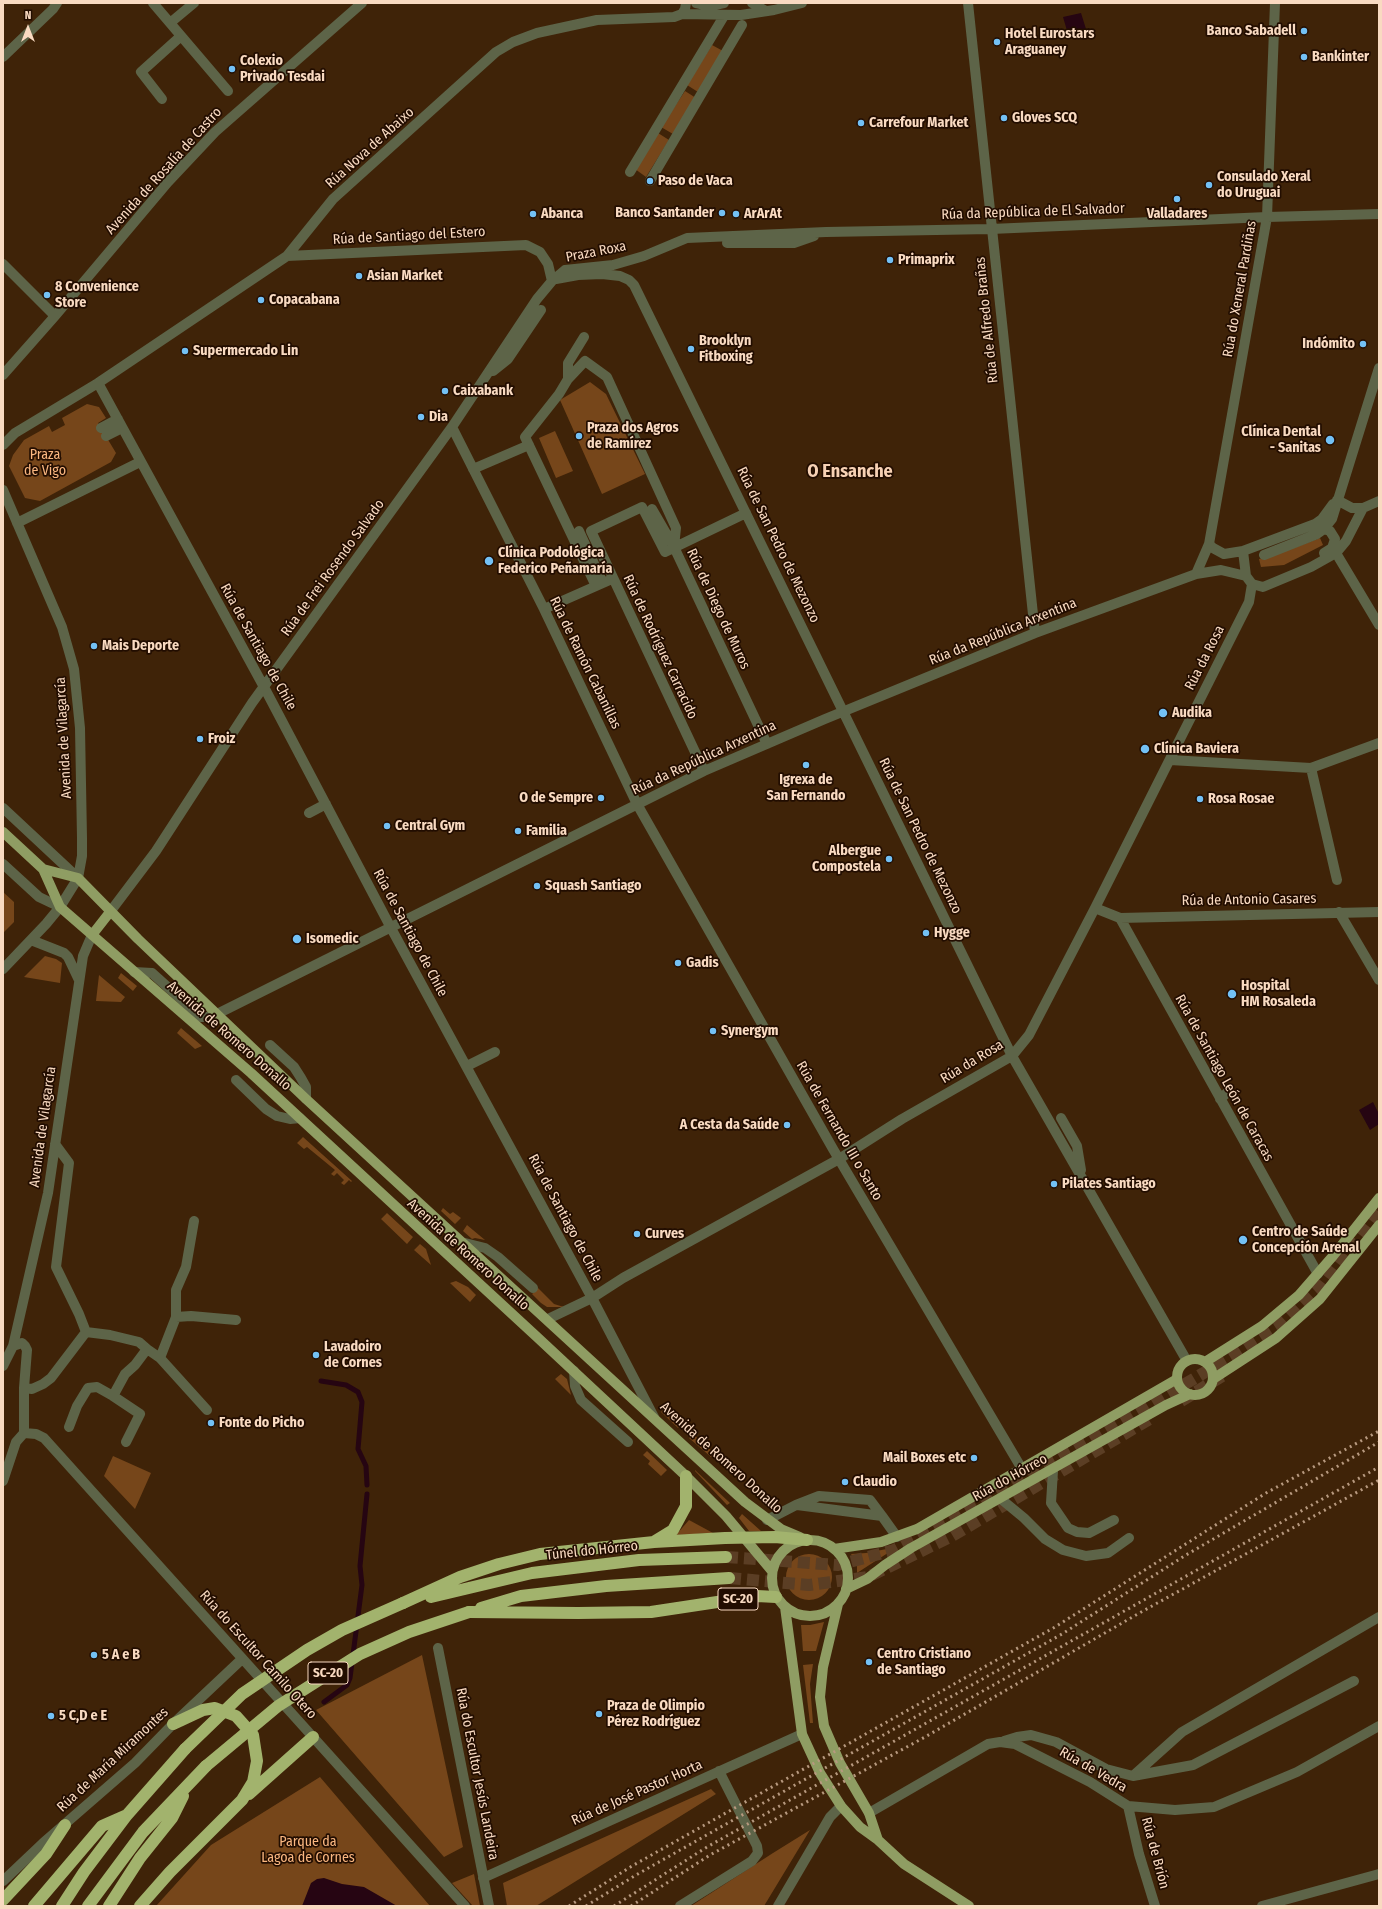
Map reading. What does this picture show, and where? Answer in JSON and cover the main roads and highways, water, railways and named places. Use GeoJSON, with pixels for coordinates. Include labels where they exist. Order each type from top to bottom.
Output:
{"type":"FeatureCollection","features":[{"type":"Feature","properties":{"kind":"highway"},"geometry":{"type":"LineString","coordinates":[[654,1542],[673,1530],[686,1506],[686,1476]]}},
{"type":"Feature","properties":{"kind":"highway","name":"SC-20"},"geometry":{"type":"LineString","coordinates":[[62,1906],[84,1872],[127,1815],[185,1749],[242,1694],[306,1650],[342,1630],[403,1603],[461,1583],[499,1564],[540,1554],[654,1542],[775,1537],[807,1540]]}},
{"type":"Feature","properties":{"kind":"highway","name":"Túnel do Hórreo"},"geometry":{"type":"LineString","coordinates":[[461,1583],[604,1563],[726,1557]]}},
{"type":"Feature","properties":{"kind":"highway","name":"SC-20"},"geometry":{"type":"LineString","coordinates":[[88,1906],[143,1832],[206,1766],[278,1706],[360,1654],[409,1632],[469,1612],[529,1595],[606,1586],[729,1578]]}},
{"type":"Feature","properties":{"kind":"highway","name":"SC-20"},"geometry":{"type":"LineString","coordinates":[[469,1612],[651,1612],[758,1596],[776,1597]]}},
{"type":"Feature","properties":{"kind":"highway"},"geometry":{"type":"LineString","coordinates":[[173,1724],[203,1710],[215,1708],[236,1716],[253,1735],[257,1761],[253,1782],[242,1800]]}},
{"type":"Feature","properties":{"kind":"highway"},"geometry":{"type":"LineString","coordinates":[[140,1906],[170,1872],[242,1800],[313,1737]]}},
{"type":"Feature","properties":{"kind":"highway","name":"SC-20"},"geometry":{"type":"LineString","coordinates":[[109,1906],[140,1858],[172,1818],[187,1786]]}},
{"type":"Feature","properties":{"kind":"highway"},"geometry":{"type":"LineString","coordinates":[[34,1906],[102,1826],[127,1815]]}},
{"type":"Feature","properties":{"kind":"highway"},"geometry":{"type":"LineString","coordinates":[[3,1900],[46,1854],[65,1825]]}},
{"type":"Feature","properties":{"kind":"main road","name":"Avenida de Romero Donallo"},"geometry":{"type":"LineString","coordinates":[[3,832],[43,869],[60,907],[251,1073],[574,1371],[686,1476],[726,1516],[772,1571]]}},
{"type":"Feature","properties":{"kind":"main road","name":"Avenida de Romero Donallo"},"geometry":{"type":"LineString","coordinates":[[43,869],[78,878],[110,912],[216,1015],[306,1099],[767,1520],[781,1529],[807,1540]]}},
{"type":"Feature","properties":{"kind":"main road"},"geometry":{"type":"LineString","coordinates":[[92,935],[110,912]]}},
{"type":"Feature","properties":{"kind":"main road"},"geometry":{"type":"LineString","coordinates":[[1205,1362],[1212,1373],[1213,1379],[1209,1389],[1195,1395],[1190,1394],[1181,1388],[1177,1378],[1178,1370],[1187,1361],[1196,1360],[1205,1362],[1262,1326],[1280,1312],[1318,1274],[1379,1198]]}},
{"type":"Feature","properties":{"kind":"main road"},"geometry":{"type":"LineString","coordinates":[[1213,1379],[1276,1338],[1320,1299],[1379,1225]]}},
{"type":"Feature","properties":{"kind":"main road","name":"Rúa do Hórreo"},"geometry":{"type":"LineString","coordinates":[[834,1549],[865,1545],[897,1537],[941,1516],[1177,1378]]}},
{"type":"Feature","properties":{"kind":"main road","name":"Rúa do Hórreo"},"geometry":{"type":"LineString","coordinates":[[846,1589],[867,1579],[898,1556],[1166,1405],[1190,1394]]}},
{"type":"Feature","properties":{"kind":"main road"},"geometry":{"type":"LineString","coordinates":[[772,1571],[777,1559],[785,1550],[795,1543],[807,1540]]}},
{"type":"Feature","properties":{"kind":"main road","name":"SC-20"},"geometry":{"type":"LineString","coordinates":[[772,1571],[772,1584],[776,1597],[785,1607],[795,1614],[818,1616],[828,1612],[838,1604],[846,1589],[848,1578],[846,1567],[841,1557],[834,1549],[821,1542],[807,1540]]}},
{"type":"Feature","properties":{"kind":"main road"},"geometry":{"type":"LineString","coordinates":[[838,1604],[824,1660],[820,1697],[824,1726],[840,1763],[869,1814],[878,1840]]}},
{"type":"Feature","properties":{"kind":"main road"},"geometry":{"type":"LineString","coordinates":[[785,1607],[802,1734],[820,1774],[841,1806],[856,1823],[878,1840],[904,1864],[969,1906]]}},
{"type":"Feature","properties":{"kind":"waterway"},"geometry":{"type":"LineString","coordinates":[[321,1381],[346,1385],[358,1392],[362,1402],[358,1449],[366,1466],[367,1485]]}},
{"type":"Feature","properties":{"kind":"waterway"},"geometry":{"type":"LineString","coordinates":[[324,1702],[347,1685],[350,1678],[362,1585],[360,1566],[367,1494]]}},
{"type":"Feature","properties":{"kind":"tunnel"},"geometry":{"type":"LineString","coordinates":[[726,1557],[838,1565],[894,1550],[965,1512],[1118,1424],[1237,1353],[1280,1325],[1317,1291],[1379,1210]]}},
{"type":"Feature","properties":{"kind":"tunnel"},"geometry":{"type":"LineString","coordinates":[[1181,1401],[1224,1375]]}},
{"type":"Feature","properties":{"kind":"tunnel"},"geometry":{"type":"LineString","coordinates":[[729,1578],[809,1585],[868,1577],[952,1536],[1153,1417]]}},
{"type":"Feature","properties":{"kind":"railway"},"geometry":{"type":"LineString","coordinates":[[569,1906],[632,1866],[1055,1627],[1266,1493],[1379,1431]]}},
{"type":"Feature","properties":{"kind":"railway"},"geometry":{"type":"LineString","coordinates":[[586,1906],[636,1875],[1062,1634],[1186,1555],[1379,1442]]}},
{"type":"Feature","properties":{"kind":"railway"},"geometry":{"type":"LineString","coordinates":[[614,1906],[707,1847],[1379,1467]]}},
{"type":"Feature","properties":{"kind":"railway"},"geometry":{"type":"LineString","coordinates":[[631,1906],[710,1855],[925,1737],[1143,1611],[1379,1480]]}},
{"type":"Feature","properties":{"kind":"place","name":"Banco Sabadell"},"geometry":{"type":"Point","coordinates":[1304,31]}},
{"type":"Feature","properties":{"kind":"place","name":"Hotel Eurostars Araguaney"},"geometry":{"type":"Point","coordinates":[997,42]}},
{"type":"Feature","properties":{"kind":"place","name":"Bankinter"},"geometry":{"type":"Point","coordinates":[1304,57]}},
{"type":"Feature","properties":{"kind":"place","name":"Colexio Privado Tesdai"},"geometry":{"type":"Point","coordinates":[232,69]}},
{"type":"Feature","properties":{"kind":"place","name":"Gloves SCQ"},"geometry":{"type":"Point","coordinates":[1004,118]}},
{"type":"Feature","properties":{"kind":"place","name":"Carrefour Market"},"geometry":{"type":"Point","coordinates":[861,123]}},
{"type":"Feature","properties":{"kind":"place","name":"Paso de Vaca"},"geometry":{"type":"Point","coordinates":[650,181]}},
{"type":"Feature","properties":{"kind":"place","name":"Consulado Xeral do Uruguai"},"geometry":{"type":"Point","coordinates":[1209,185]}},
{"type":"Feature","properties":{"kind":"place","name":"Valladares"},"geometry":{"type":"Point","coordinates":[1177,199]}},
{"type":"Feature","properties":{"kind":"place","name":"Banco Santander"},"geometry":{"type":"Point","coordinates":[722,213]}},
{"type":"Feature","properties":{"kind":"place","name":"Abanca"},"geometry":{"type":"Point","coordinates":[533,214]}},
{"type":"Feature","properties":{"kind":"place","name":"ArArAt"},"geometry":{"type":"Point","coordinates":[736,214]}},
{"type":"Feature","properties":{"kind":"place","name":"Primaprix"},"geometry":{"type":"Point","coordinates":[890,260]}},
{"type":"Feature","properties":{"kind":"place","name":"Asian Market"},"geometry":{"type":"Point","coordinates":[359,276]}},
{"type":"Feature","properties":{"kind":"place","name":"8 Convenience Store"},"geometry":{"type":"Point","coordinates":[47,295]}},
{"type":"Feature","properties":{"kind":"place","name":"Copacabana"},"geometry":{"type":"Point","coordinates":[261,300]}},
{"type":"Feature","properties":{"kind":"place","name":"Indómito"},"geometry":{"type":"Point","coordinates":[1363,344]}},
{"type":"Feature","properties":{"kind":"place","name":"Brooklyn Fitboxing"},"geometry":{"type":"Point","coordinates":[691,349]}},
{"type":"Feature","properties":{"kind":"place","name":"Supermercado Lin"},"geometry":{"type":"Point","coordinates":[185,351]}},
{"type":"Feature","properties":{"kind":"place","name":"Caixabank"},"geometry":{"type":"Point","coordinates":[445,391]}},
{"type":"Feature","properties":{"kind":"place","name":"Dia"},"geometry":{"type":"Point","coordinates":[421,417]}},
{"type":"Feature","properties":{"kind":"place","name":"Praza dos Agros de Ramírez"},"geometry":{"type":"Point","coordinates":[579,436]}},
{"type":"Feature","properties":{"kind":"place","name":"Clínica Dental - Sanitas"},"geometry":{"type":"Point","coordinates":[1330,440]}},
{"type":"Feature","properties":{"kind":"place","name":"Clínica Podológica Federico Peñamaría"},"geometry":{"type":"Point","coordinates":[489,561]}},
{"type":"Feature","properties":{"kind":"place","name":"Mais Deporte"},"geometry":{"type":"Point","coordinates":[94,646]}},
{"type":"Feature","properties":{"kind":"place","name":"Audika"},"geometry":{"type":"Point","coordinates":[1163,713]}},
{"type":"Feature","properties":{"kind":"place","name":"Froiz"},"geometry":{"type":"Point","coordinates":[200,739]}},
{"type":"Feature","properties":{"kind":"place","name":"Clínica Baviera"},"geometry":{"type":"Point","coordinates":[1145,749]}},
{"type":"Feature","properties":{"kind":"place","name":"Igrexa de San Fernando"},"geometry":{"type":"Point","coordinates":[806,765]}},
{"type":"Feature","properties":{"kind":"place","name":"O de Sempre"},"geometry":{"type":"Point","coordinates":[601,798]}},
{"type":"Feature","properties":{"kind":"place","name":"Rosa Rosae"},"geometry":{"type":"Point","coordinates":[1200,799]}},
{"type":"Feature","properties":{"kind":"place","name":"Central Gym"},"geometry":{"type":"Point","coordinates":[387,826]}},
{"type":"Feature","properties":{"kind":"place","name":"Familia"},"geometry":{"type":"Point","coordinates":[518,831]}},
{"type":"Feature","properties":{"kind":"place","name":"Albergue Compostela"},"geometry":{"type":"Point","coordinates":[889,859]}},
{"type":"Feature","properties":{"kind":"place","name":"Squash Santiago"},"geometry":{"type":"Point","coordinates":[537,886]}},
{"type":"Feature","properties":{"kind":"place","name":"Hygge"},"geometry":{"type":"Point","coordinates":[926,933]}},
{"type":"Feature","properties":{"kind":"place","name":"Isomedic"},"geometry":{"type":"Point","coordinates":[297,939]}},
{"type":"Feature","properties":{"kind":"place","name":"Gadis"},"geometry":{"type":"Point","coordinates":[678,963]}},
{"type":"Feature","properties":{"kind":"place","name":"Hospital HM Rosaleda"},"geometry":{"type":"Point","coordinates":[1232,994]}},
{"type":"Feature","properties":{"kind":"place","name":"Synergym"},"geometry":{"type":"Point","coordinates":[713,1031]}},
{"type":"Feature","properties":{"kind":"place","name":"A Cesta da Saúde"},"geometry":{"type":"Point","coordinates":[787,1125]}},
{"type":"Feature","properties":{"kind":"place","name":"Pilates Santiago"},"geometry":{"type":"Point","coordinates":[1054,1184]}},
{"type":"Feature","properties":{"kind":"place","name":"Curves"},"geometry":{"type":"Point","coordinates":[637,1234]}},
{"type":"Feature","properties":{"kind":"place","name":"Centro de Saúde Concepción Arenal"},"geometry":{"type":"Point","coordinates":[1243,1240]}},
{"type":"Feature","properties":{"kind":"place","name":"Lavadoiro de Cornes"},"geometry":{"type":"Point","coordinates":[316,1355]}},
{"type":"Feature","properties":{"kind":"place","name":"Fonte do Picho"},"geometry":{"type":"Point","coordinates":[211,1423]}},
{"type":"Feature","properties":{"kind":"place","name":"Mail Boxes etc"},"geometry":{"type":"Point","coordinates":[974,1458]}},
{"type":"Feature","properties":{"kind":"place","name":"Claudio"},"geometry":{"type":"Point","coordinates":[845,1482]}},
{"type":"Feature","properties":{"kind":"place","name":"5 A e B"},"geometry":{"type":"Point","coordinates":[94,1655]}},
{"type":"Feature","properties":{"kind":"place","name":"Centro Cristiano de Santiago"},"geometry":{"type":"Point","coordinates":[869,1662]}},
{"type":"Feature","properties":{"kind":"place","name":"Praza de Olimpio Pérez Rodríguez"},"geometry":{"type":"Point","coordinates":[599,1714]}},
{"type":"Feature","properties":{"kind":"place","name":"5 C,D e E"},"geometry":{"type":"Point","coordinates":[51,1716]}},
{"type":"Feature","properties":{"kind":"district","name":"O Ensanche"},"geometry":{"type":"Point","coordinates":[850,472]}},
{"type":"Feature","properties":{"kind":"park label","name":"Praza de Vigo"},"geometry":{"type":"Point","coordinates":[45,464]}},
{"type":"Feature","properties":{"kind":"park label","name":"Parque da Lagoa de Cornes"},"geometry":{"type":"Point","coordinates":[308,1850]}}]}
